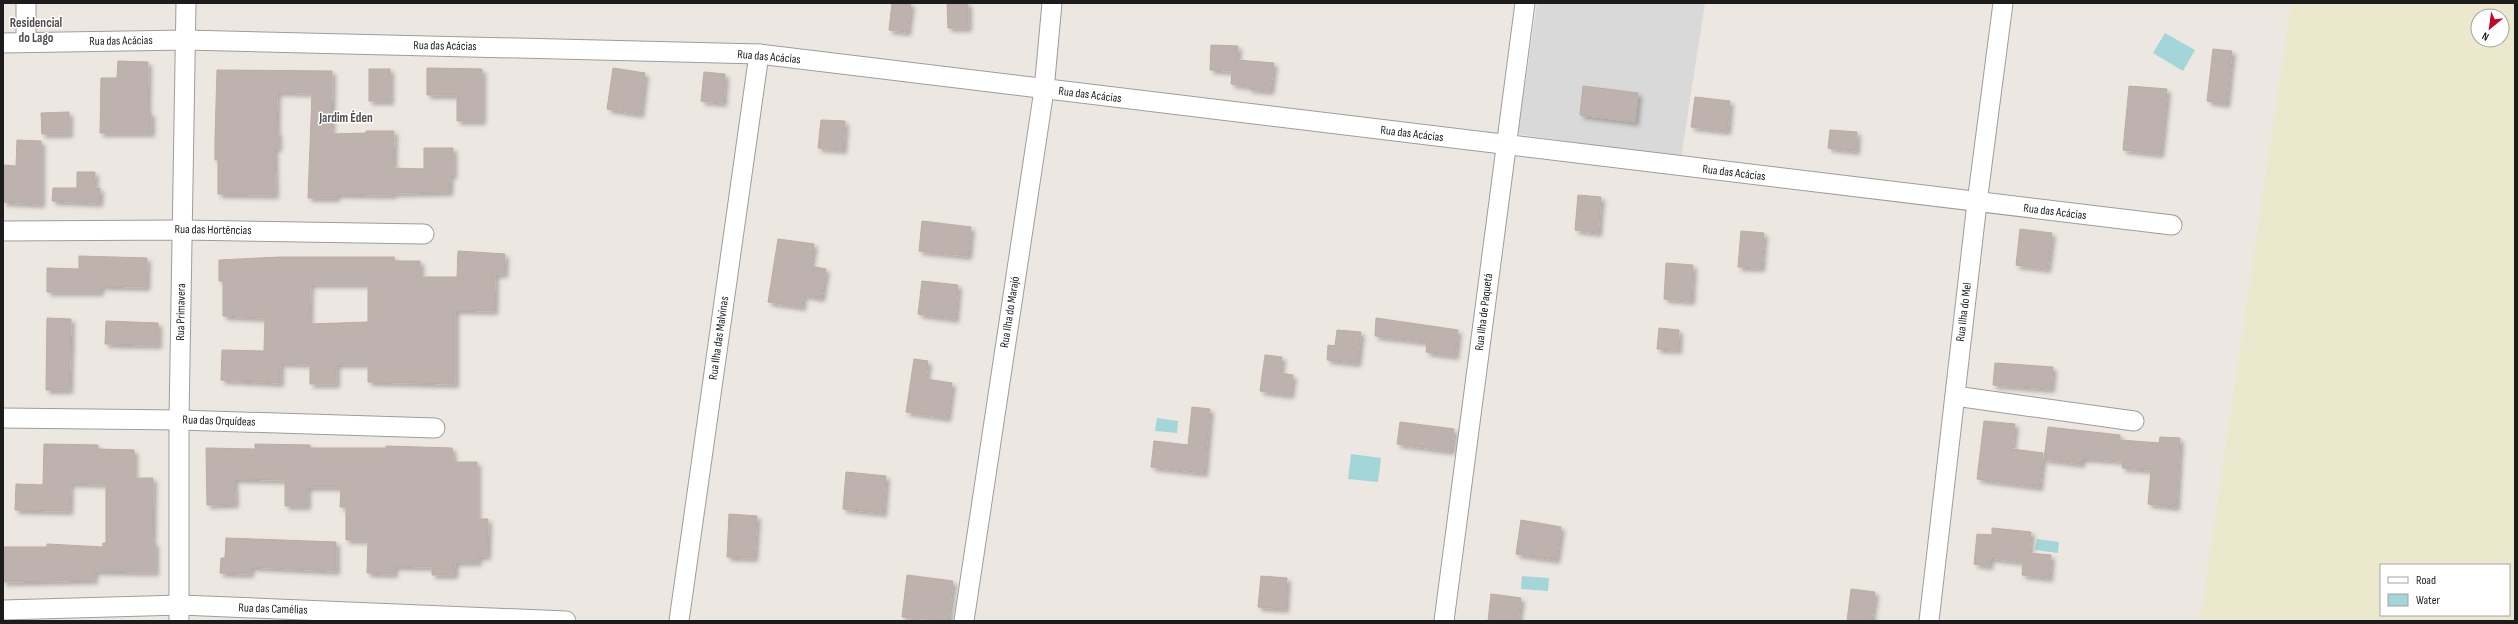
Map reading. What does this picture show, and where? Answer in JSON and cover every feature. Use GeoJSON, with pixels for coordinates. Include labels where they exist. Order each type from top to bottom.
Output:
{"type":"FeatureCollection","features":[{"type":"Feature","properties":{"kind":"street"},"geometry":{"type":"LineString","coordinates":[[26,3],[26,42]]}},
{"type":"Feature","properties":{"kind":"street","name":"Rua Primavera"},"geometry":{"type":"LineString","coordinates":[[180,613],[179,420],[186,3]]}},
{"type":"Feature","properties":{"kind":"street","name":"Rua Ilha do Marajó"},"geometry":{"type":"LineString","coordinates":[[964,621],[1044,90],[1052,3]]}},
{"type":"Feature","properties":{"kind":"street","name":"Rua Ilha de Paquetá"},"geometry":{"type":"LineString","coordinates":[[1444,621],[1505,145],[1525,3]]}},
{"type":"Feature","properties":{"kind":"street","name":"Rua Ilha do Mel"},"geometry":{"type":"LineString","coordinates":[[1929,621],[1977,203],[2003,3]]}},
{"type":"Feature","properties":{"kind":"street","name":"Rua das Acácias"},"geometry":{"type":"LineString","coordinates":[[3,43],[186,40],[759,54],[1044,90],[2172,226]]}},
{"type":"Feature","properties":{"kind":"street","name":"Rua Ilha das Malvinas"},"geometry":{"type":"LineString","coordinates":[[679,621],[759,54]]}},
{"type":"Feature","properties":{"kind":"street","name":"Rua das Hortências"},"geometry":{"type":"LineString","coordinates":[[3,231],[183,230],[424,234]]}},
{"type":"Feature","properties":{"kind":"street"},"geometry":{"type":"LineString","coordinates":[[1955,396],[2134,421]]}},
{"type":"Feature","properties":{"kind":"street","name":"Rua das Orquídeas"},"geometry":{"type":"LineString","coordinates":[[3,418],[179,420],[435,428]]}},
{"type":"Feature","properties":{"kind":"street","name":"Rua das Camélias"},"geometry":{"type":"LineString","coordinates":[[3,610],[566,621]]}},
{"type":"Feature","properties":{"kind":"shaded area"},"geometry":{"type":"Polygon","coordinates":[[[1537,3],[1705,3],[1681,158],[1518,134],[1537,3]]]}},
{"type":"Feature","properties":{"kind":"shaded area"},"geometry":{"type":"Polygon","coordinates":[[[2291,3],[2515,3],[2515,621],[2200,621],[2291,3]]]}},
{"type":"Feature","properties":{"kind":"water"},"geometry":{"type":"Polygon","coordinates":[[[2165,33],[2195,50],[2183,71],[2153,53],[2165,33]]]}},
{"type":"Feature","properties":{"kind":"water"},"geometry":{"type":"Polygon","coordinates":[[[1157,418],[1178,421],[1177,433],[1155,431],[1157,418]]]}},
{"type":"Feature","properties":{"kind":"water"},"geometry":{"type":"Polygon","coordinates":[[[1351,454],[1381,458],[1378,482],[1348,479],[1351,454]]]}},
{"type":"Feature","properties":{"kind":"water"},"geometry":{"type":"Polygon","coordinates":[[[2037,539],[2059,542],[2058,553],[2035,550],[2037,539]]]}},
{"type":"Feature","properties":{"kind":"water"},"geometry":{"type":"Polygon","coordinates":[[[1522,576],[1549,578],[1548,591],[1521,589],[1522,576]]]}},
{"type":"Feature","properties":{"kind":"building"},"geometry":{"type":"Polygon","coordinates":[[[892,3],[911,3],[907,32],[889,30],[892,3]]]}},
{"type":"Feature","properties":{"kind":"building"},"geometry":{"type":"Polygon","coordinates":[[[947,3],[968,3],[968,28],[948,28],[947,3]]]}},
{"type":"Feature","properties":{"kind":"building"},"geometry":{"type":"Polygon","coordinates":[[[1211,45],[1238,46],[1237,60],[1274,63],[1270,91],[1249,89],[1249,86],[1231,84],[1232,71],[1210,70],[1211,45]]]}},
{"type":"Feature","properties":{"kind":"building"},"geometry":{"type":"Polygon","coordinates":[[[2213,49],[2232,51],[2226,104],[2207,101],[2213,49]]]}},
{"type":"Feature","properties":{"kind":"building"},"geometry":{"type":"Polygon","coordinates":[[[118,61],[148,62],[147,113],[151,113],[151,133],[100,133],[101,78],[117,78],[118,61]]]}},
{"type":"Feature","properties":{"kind":"building"},"geometry":{"type":"Polygon","coordinates":[[[427,68],[482,69],[482,121],[457,121],[457,95],[427,95],[427,68]]]}},
{"type":"Feature","properties":{"kind":"building"},"geometry":{"type":"Polygon","coordinates":[[[613,68],[645,73],[640,114],[607,109],[613,68]]]}},
{"type":"Feature","properties":{"kind":"building"},"geometry":{"type":"Polygon","coordinates":[[[369,69],[390,69],[390,101],[369,101],[369,69]]]}},
{"type":"Feature","properties":{"kind":"building"},"geometry":{"type":"Polygon","coordinates":[[[217,70],[332,71],[331,134],[366,133],[366,131],[394,131],[393,168],[424,169],[424,148],[453,148],[453,175],[450,175],[449,192],[392,193],[392,195],[336,194],[336,198],[308,198],[312,93],[277,92],[276,132],[278,132],[278,148],[274,148],[275,195],[218,194],[218,160],[215,160],[217,70]]]}},
{"type":"Feature","properties":{"kind":"building"},"geometry":{"type":"Polygon","coordinates":[[[704,72],[725,74],[723,103],[701,101],[704,72]]]}},
{"type":"Feature","properties":{"kind":"building"},"geometry":{"type":"Polygon","coordinates":[[[1583,86],[1638,93],[1635,122],[1580,115],[1583,86]]]}},
{"type":"Feature","properties":{"kind":"building"},"geometry":{"type":"Polygon","coordinates":[[[2129,86],[2167,89],[2160,154],[2123,150],[2129,86]]]}},
{"type":"Feature","properties":{"kind":"building"},"geometry":{"type":"Polygon","coordinates":[[[1695,97],[1730,101],[1727,131],[1691,127],[1695,97]]]}},
{"type":"Feature","properties":{"kind":"building"},"geometry":{"type":"Polygon","coordinates":[[[69,112],[69,134],[42,134],[41,113],[69,112]]]}},
{"type":"Feature","properties":{"kind":"building"},"geometry":{"type":"Polygon","coordinates":[[[821,120],[845,121],[843,150],[818,148],[821,120]]]}},
{"type":"Feature","properties":{"kind":"building"},"geometry":{"type":"Polygon","coordinates":[[[1830,130],[1857,132],[1856,151],[1828,148],[1830,130]]]}},
{"type":"Feature","properties":{"kind":"building"},"geometry":{"type":"Polygon","coordinates":[[[17,140],[41,141],[41,204],[3,202],[3,165],[16,166],[17,140]]]}},
{"type":"Feature","properties":{"kind":"building"},"geometry":{"type":"Polygon","coordinates":[[[77,172],[95,172],[94,188],[100,188],[99,203],[52,201],[53,188],[77,188],[77,172]]]}},
{"type":"Feature","properties":{"kind":"building"},"geometry":{"type":"Polygon","coordinates":[[[1578,195],[1601,197],[1598,233],[1575,230],[1578,195]]]}},
{"type":"Feature","properties":{"kind":"building"},"geometry":{"type":"Polygon","coordinates":[[[922,221],[971,227],[968,256],[919,251],[922,221]]]}},
{"type":"Feature","properties":{"kind":"building"},"geometry":{"type":"Polygon","coordinates":[[[2020,229],[2052,233],[2047,269],[2016,265],[2020,229]]]}},
{"type":"Feature","properties":{"kind":"building"},"geometry":{"type":"Polygon","coordinates":[[[1741,231],[1764,233],[1761,268],[1738,267],[1741,231]]]}},
{"type":"Feature","properties":{"kind":"building"},"geometry":{"type":"Polygon","coordinates":[[[778,239],[814,244],[810,266],[826,269],[821,298],[803,295],[802,307],[768,302],[778,239]]]}},
{"type":"Feature","properties":{"kind":"building"},"geometry":{"type":"Polygon","coordinates":[[[458,251],[505,254],[504,274],[495,274],[494,311],[455,310],[455,384],[368,382],[368,364],[336,364],[336,384],[310,384],[310,364],[280,363],[280,383],[221,380],[222,350],[264,351],[265,318],[223,316],[223,281],[219,281],[219,260],[280,257],[394,257],[395,261],[420,261],[420,277],[457,277],[458,251]],[[310,284],[309,324],[368,322],[368,284],[310,284]]]}},
{"type":"Feature","properties":{"kind":"building"},"geometry":{"type":"Polygon","coordinates":[[[79,256],[147,258],[146,287],[100,286],[100,292],[47,292],[47,268],[79,269],[79,256]]]}},
{"type":"Feature","properties":{"kind":"building"},"geometry":{"type":"Polygon","coordinates":[[[1666,263],[1693,265],[1691,301],[1664,299],[1666,263]]]}},
{"type":"Feature","properties":{"kind":"building"},"geometry":{"type":"Polygon","coordinates":[[[922,281],[958,285],[955,319],[918,314],[922,281]]]}},
{"type":"Feature","properties":{"kind":"building"},"geometry":{"type":"Polygon","coordinates":[[[47,318],[71,319],[69,390],[46,390],[47,318]]]}},
{"type":"Feature","properties":{"kind":"building"},"geometry":{"type":"Polygon","coordinates":[[[1376,318],[1458,330],[1455,356],[1426,352],[1427,342],[1375,336],[1376,318]]]}},
{"type":"Feature","properties":{"kind":"building"},"geometry":{"type":"Polygon","coordinates":[[[106,321],[158,323],[158,345],[105,344],[106,321]]]}},
{"type":"Feature","properties":{"kind":"building"},"geometry":{"type":"Polygon","coordinates":[[[1659,328],[1679,330],[1678,350],[1657,349],[1659,328]]]}},
{"type":"Feature","properties":{"kind":"building"},"geometry":{"type":"Polygon","coordinates":[[[1337,330],[1361,332],[1357,363],[1327,360],[1328,345],[1335,346],[1337,330]]]}},
{"type":"Feature","properties":{"kind":"building"},"geometry":{"type":"Polygon","coordinates":[[[1265,355],[1282,357],[1280,373],[1293,375],[1290,395],[1260,391],[1265,355]]]}},
{"type":"Feature","properties":{"kind":"building"},"geometry":{"type":"Polygon","coordinates":[[[914,359],[928,361],[926,379],[952,383],[947,418],[906,412],[914,359]]]}},
{"type":"Feature","properties":{"kind":"building"},"geometry":{"type":"Polygon","coordinates":[[[1995,363],[2053,367],[2051,389],[1993,385],[1995,363]]]}},
{"type":"Feature","properties":{"kind":"building"},"geometry":{"type":"Polygon","coordinates":[[[1192,407],[1210,409],[1204,473],[1151,467],[1154,441],[1188,445],[1192,407]]]}},
{"type":"Feature","properties":{"kind":"building"},"geometry":{"type":"Polygon","coordinates":[[[1984,421],[2015,424],[2012,449],[2043,453],[2039,487],[1977,479],[1984,421]]]}},
{"type":"Feature","properties":{"kind":"building"},"geometry":{"type":"Polygon","coordinates":[[[1400,422],[1454,429],[1451,451],[1397,444],[1400,422]]]}},
{"type":"Feature","properties":{"kind":"building"},"geometry":{"type":"Polygon","coordinates":[[[2048,427],[2120,435],[2120,440],[2159,443],[2160,437],[2180,438],[2176,507],[2148,504],[2151,470],[2122,468],[2123,461],[2082,458],[2081,464],[2044,459],[2048,427]]]}},
{"type":"Feature","properties":{"kind":"building"},"geometry":{"type":"Polygon","coordinates":[[[44,444],[98,445],[98,449],[134,450],[134,478],[153,478],[152,543],[155,543],[155,572],[94,571],[94,580],[3,582],[3,547],[47,547],[47,544],[103,547],[103,543],[106,543],[106,484],[70,483],[69,511],[15,510],[16,484],[43,485],[44,444]]]}},
{"type":"Feature","properties":{"kind":"building"},"geometry":{"type":"Polygon","coordinates":[[[255,444],[310,445],[310,448],[386,448],[386,446],[452,448],[453,462],[477,462],[477,519],[488,519],[487,556],[478,556],[478,562],[455,562],[454,575],[432,575],[432,567],[394,566],[394,574],[367,573],[368,540],[346,540],[346,507],[340,507],[341,487],[307,487],[307,506],[285,506],[285,480],[234,479],[235,504],[207,505],[206,448],[255,449],[255,444]]]}},
{"type":"Feature","properties":{"kind":"building"},"geometry":{"type":"Polygon","coordinates":[[[846,472],[886,476],[883,513],[843,509],[846,472]]]}},
{"type":"Feature","properties":{"kind":"building"},"geometry":{"type":"Polygon","coordinates":[[[729,514],[757,516],[754,558],[727,557],[729,514]]]}},
{"type":"Feature","properties":{"kind":"building"},"geometry":{"type":"Polygon","coordinates":[[[1521,520],[1561,527],[1556,560],[1516,554],[1521,520]]]}},
{"type":"Feature","properties":{"kind":"building"},"geometry":{"type":"Polygon","coordinates":[[[1992,528],[2031,532],[2029,553],[2051,555],[2049,578],[2022,575],[2023,562],[1990,558],[1989,566],[1974,564],[1977,534],[1992,535],[1992,528]]]}},
{"type":"Feature","properties":{"kind":"building"},"geometry":{"type":"Polygon","coordinates":[[[226,538],[336,542],[336,571],[250,567],[250,574],[220,573],[221,558],[225,558],[226,538]]]}},
{"type":"Feature","properties":{"kind":"building"},"geometry":{"type":"Polygon","coordinates":[[[907,575],[953,581],[948,621],[902,617],[907,575]]]}},
{"type":"Feature","properties":{"kind":"building"},"geometry":{"type":"Polygon","coordinates":[[[1261,576],[1287,578],[1285,609],[1258,607],[1261,576]]]}},
{"type":"Feature","properties":{"kind":"building"},"geometry":{"type":"Polygon","coordinates":[[[1851,589],[1875,592],[1871,621],[1847,621],[1851,589]]]}},
{"type":"Feature","properties":{"kind":"building"},"geometry":{"type":"Polygon","coordinates":[[[1491,594],[1521,598],[1518,621],[1488,621],[1491,594]]]}},
{"type":"Feature","properties":{"kind":"district","name":"Residencial do Lago"},"geometry":{"type":"Point","coordinates":[36,30]}},
{"type":"Feature","properties":{"kind":"district","name":"Jardim Éden"},"geometry":{"type":"Point","coordinates":[346,118]}}]}
